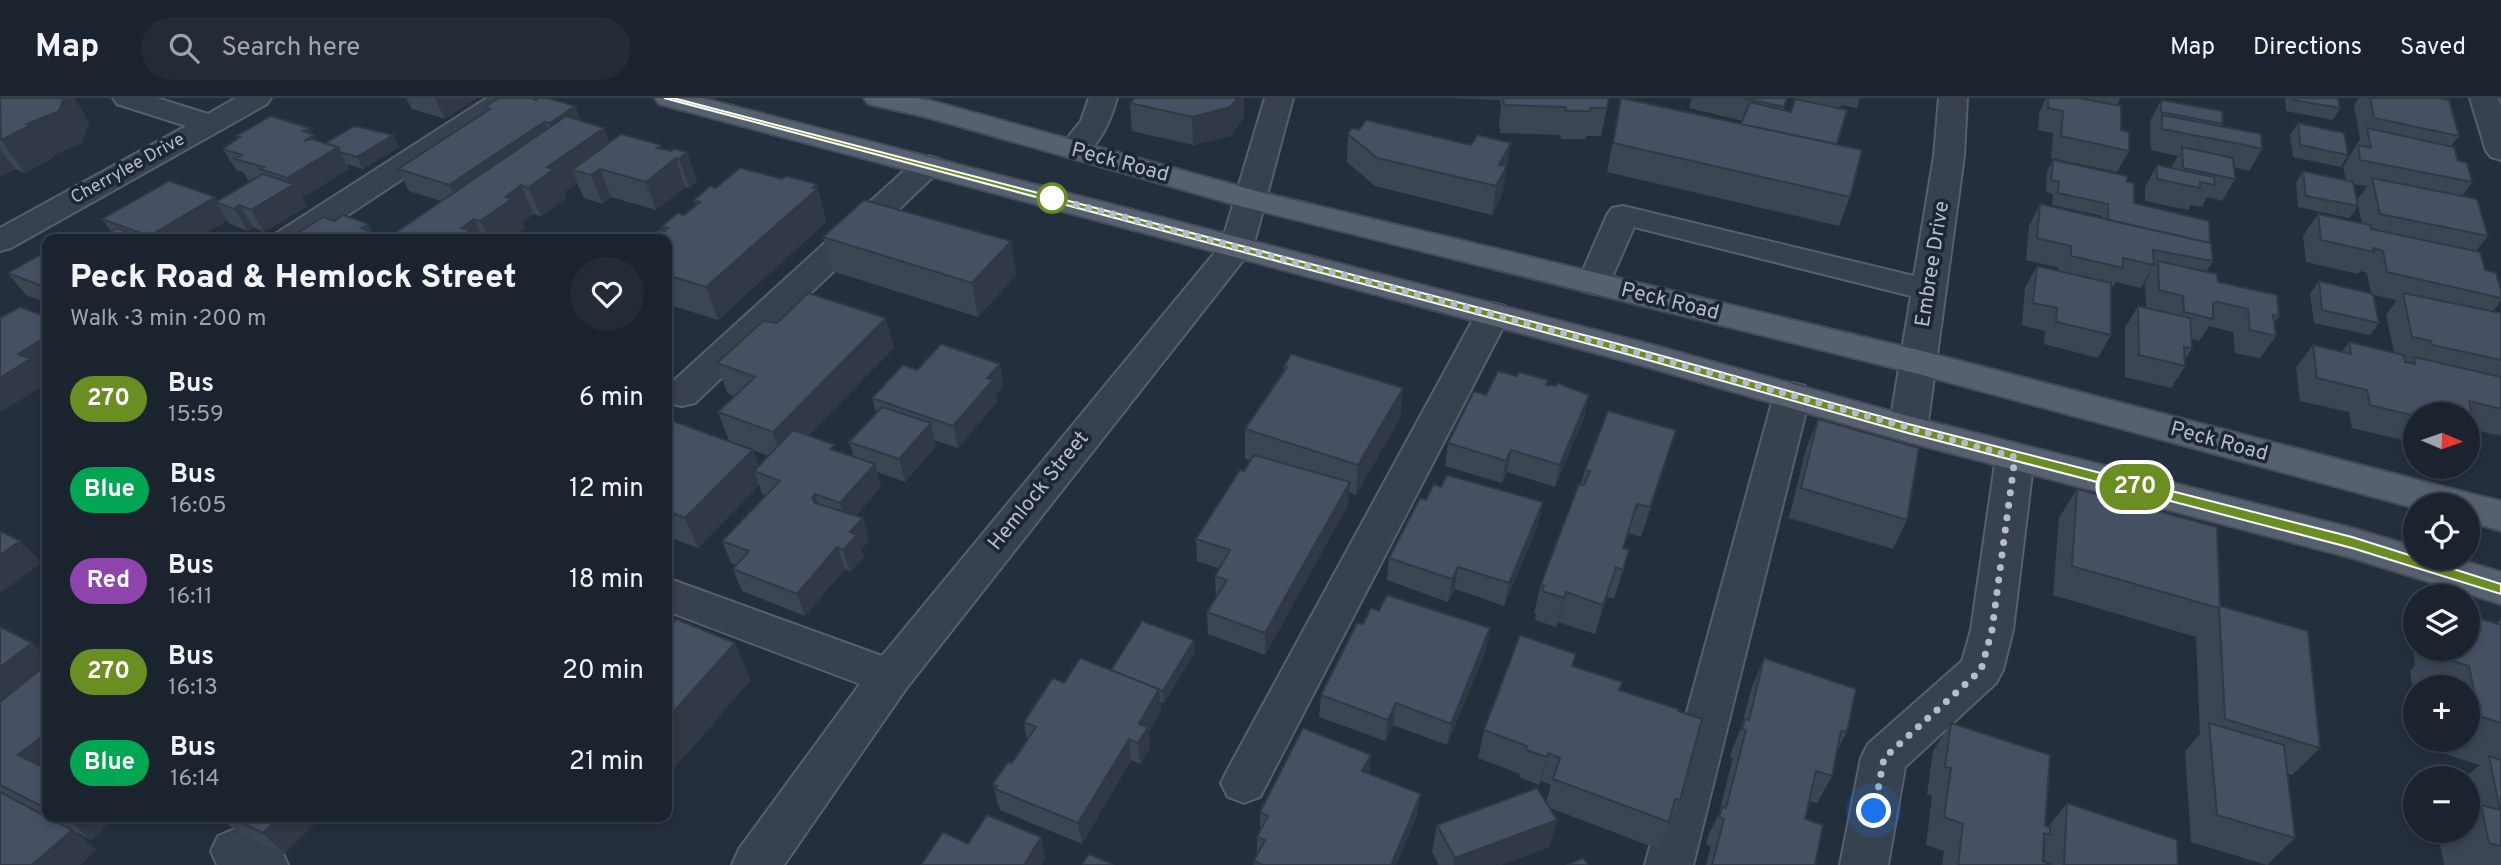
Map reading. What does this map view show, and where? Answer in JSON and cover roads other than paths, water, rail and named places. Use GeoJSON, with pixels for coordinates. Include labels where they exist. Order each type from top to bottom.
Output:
{"type":"FeatureCollection","features":[{"type":"Feature","properties":{"kind":"main road"},"geometry":{"type":"LineString","coordinates":[[669,98],[1493,314],[1908,429],[2352,543],[2501,588]]}},
{"type":"Feature","properties":{"kind":"main road","name":"Peck Road"},"geometry":{"type":"LineString","coordinates":[[878,98],[932,110],[1251,199],[1918,362],[2413,493]]}},
{"type":"Feature","properties":{"kind":"main road"},"geometry":{"type":"LineString","coordinates":[[2480,510],[2501,516]]}},
{"type":"Feature","properties":{"kind":"street"},"geometry":{"type":"LineString","coordinates":[[127,98],[211,124]]}},
{"type":"Feature","properties":{"kind":"street","name":"Cherrylee Drive"},"geometry":{"type":"LineString","coordinates":[[0,241],[257,98]]}},
{"type":"Feature","properties":{"kind":"street"},"geometry":{"type":"LineString","coordinates":[[297,234],[506,98]]}},
{"type":"Feature","properties":{"kind":"street"},"geometry":{"type":"LineString","coordinates":[[1073,150],[1095,123],[1103,98]]}},
{"type":"Feature","properties":{"kind":"street","name":"Hemlock Street"},"geometry":{"type":"LineString","coordinates":[[756,865],[890,677],[1237,247],[1279,98]]}},
{"type":"Feature","properties":{"kind":"street","name":"Embree Drive"},"geometry":{"type":"LineString","coordinates":[[1908,429],[1949,156],[1953,98]]}},
{"type":"Feature","properties":{"kind":"street"},"geometry":{"type":"LineString","coordinates":[[2484,98],[2501,151]]}},
{"type":"Feature","properties":{"kind":"street"},"geometry":{"type":"LineString","coordinates":[[682,394],[928,165]]}},
{"type":"Feature","properties":{"kind":"street"},"geometry":{"type":"LineString","coordinates":[[1594,284],[1623,215],[1929,290]]}},
{"type":"Feature","properties":{"kind":"street"},"geometry":{"type":"LineString","coordinates":[[1244,783],[1493,314]]}},
{"type":"Feature","properties":{"kind":"street"},"geometry":{"type":"LineString","coordinates":[[1669,865],[1792,395]]}},
{"type":"Feature","properties":{"kind":"street"},"geometry":{"type":"LineString","coordinates":[[1864,865],[1884,758],[1981,670],[1992,630],[2015,457]]}},
{"type":"Feature","properties":{"kind":"street"},"geometry":{"type":"LineString","coordinates":[[672,596],[890,677]]}}]}
